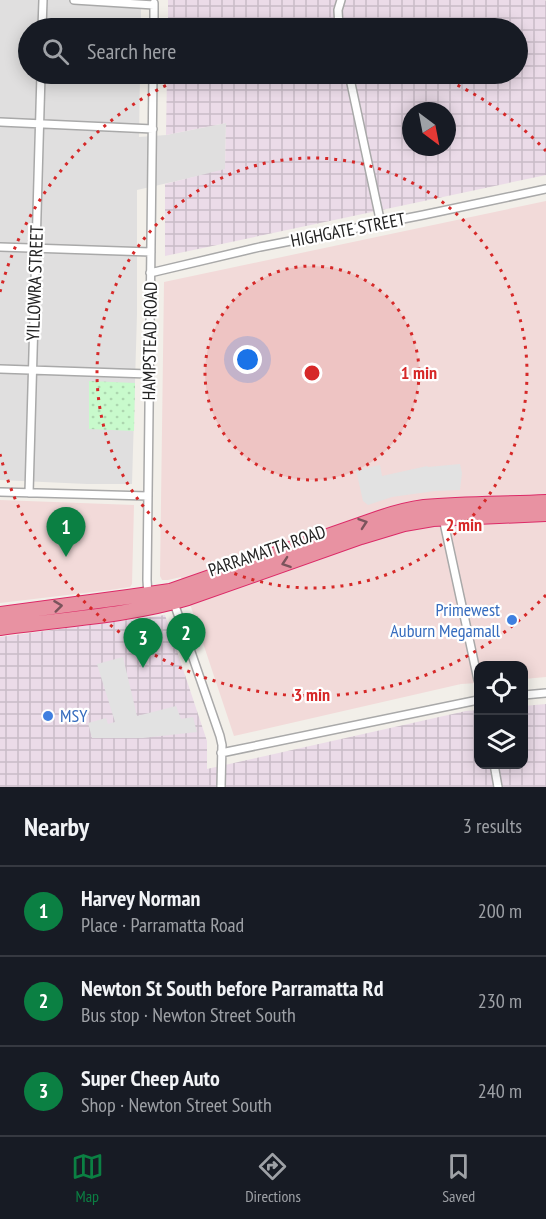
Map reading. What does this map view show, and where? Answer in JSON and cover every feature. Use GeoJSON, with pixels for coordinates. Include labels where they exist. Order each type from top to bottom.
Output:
{"type":"FeatureCollection","features":[{"type":"Feature","properties":{"kind":"highway","name":"PARRAMATTA ROAD"},"geometry":{"type":"LineString","coordinates":[[172,596],[402,511],[432,507],[546,502]]}},
{"type":"Feature","properties":{"kind":"highway","name":"PARRAMATTA ROAD"},"geometry":{"type":"LineString","coordinates":[[0,628],[172,596],[418,521],[546,514]]}},
{"type":"Feature","properties":{"kind":"highway","name":"PARRAMATTA ROAD"},"geometry":{"type":"LineString","coordinates":[[0,614],[149,601]]}},
{"type":"Feature","properties":{"kind":"street"},"geometry":{"type":"LineString","coordinates":[[42,0],[42,18]]}},
{"type":"Feature","properties":{"kind":"street"},"geometry":{"type":"LineString","coordinates":[[74,0],[154,2],[154,18]]}},
{"type":"Feature","properties":{"kind":"street"},"geometry":{"type":"LineString","coordinates":[[338,18],[341,0]]}},
{"type":"Feature","properties":{"kind":"street","name":"YILLOWRA STREET"},"geometry":{"type":"LineString","coordinates":[[29,493],[41,84]]}},
{"type":"Feature","properties":{"kind":"street","name":"HAMPSTEAD ROAD"},"geometry":{"type":"LineString","coordinates":[[149,601],[147,496],[153,84]]}},
{"type":"Feature","properties":{"kind":"street"},"geometry":{"type":"LineString","coordinates":[[351,84],[381,224]]}},
{"type":"Feature","properties":{"kind":"street"},"geometry":{"type":"LineString","coordinates":[[0,122],[153,129]]}},
{"type":"Feature","properties":{"kind":"street","name":"HIGHGATE STREET"},"geometry":{"type":"LineString","coordinates":[[150,273],[260,247],[546,189]]}},
{"type":"Feature","properties":{"kind":"street"},"geometry":{"type":"LineString","coordinates":[[0,247],[151,252]]}},
{"type":"Feature","properties":{"kind":"street"},"geometry":{"type":"LineString","coordinates":[[0,369],[149,374]]}},
{"type":"Feature","properties":{"kind":"street"},"geometry":{"type":"LineString","coordinates":[[0,492],[147,496]]}},
{"type":"Feature","properties":{"kind":"street"},"geometry":{"type":"LineString","coordinates":[[442,518],[474,662]]}},
{"type":"Feature","properties":{"kind":"street"},"geometry":{"type":"LineString","coordinates":[[172,596],[220,736],[221,787]]}},
{"type":"Feature","properties":{"kind":"street"},"geometry":{"type":"LineString","coordinates":[[528,695],[546,693]]}},
{"type":"Feature","properties":{"kind":"street"},"geometry":{"type":"LineString","coordinates":[[221,753],[474,701]]}},
{"type":"Feature","properties":{"kind":"street"},"geometry":{"type":"LineString","coordinates":[[495,769],[498,787]]}},
{"type":"Feature","properties":{"kind":"shaded area"},"geometry":{"type":"Polygon","coordinates":[[[0,0],[141,0],[141,18],[18,18],[18,84],[140,84],[139,137],[166,135],[226,123],[225,170],[137,190],[137,314],[132,484],[0,480],[0,0]]]}},
{"type":"Feature","properties":{"kind":"shaded area"},"geometry":{"type":"Polygon","coordinates":[[[168,0],[546,1],[546,175],[165,256],[165,184],[225,169],[226,123],[166,135],[167,84],[528,84],[528,18],[168,18],[168,0]]]}},
{"type":"Feature","properties":{"kind":"shaded area"},"geometry":{"type":"Polygon","coordinates":[[[546,201],[546,677],[528,679],[528,661],[474,661],[474,683],[461,684],[234,736],[181,577],[162,580],[160,576],[164,282],[546,201]]]}},
{"type":"Feature","properties":{"kind":"shaded area"},"geometry":{"type":"Polygon","coordinates":[[[460,464],[462,473],[460,490],[392,497],[368,505],[363,501],[356,470],[380,465],[382,476],[427,466],[460,464]]]}},
{"type":"Feature","properties":{"kind":"shaded area"},"geometry":{"type":"Polygon","coordinates":[[[0,500],[134,505],[132,584],[130,587],[110,590],[0,603],[0,500]]]}},
{"type":"Feature","properties":{"kind":"shaded area"},"geometry":{"type":"Polygon","coordinates":[[[165,615],[207,741],[207,769],[474,710],[474,769],[528,769],[528,706],[546,704],[546,787],[0,787],[0,637],[165,615]]]}},
{"type":"Feature","properties":{"kind":"shaded area"},"geometry":{"type":"Polygon","coordinates":[[[123,657],[137,716],[176,706],[181,719],[193,717],[197,732],[143,738],[92,738],[88,723],[106,718],[108,724],[115,722],[97,664],[123,657]]]}},
{"type":"Feature","properties":{"kind":"green space"},"geometry":{"type":"Polygon","coordinates":[[[89,381],[135,383],[134,431],[89,429],[89,381]]]}},
{"type":"Feature","properties":{"kind":"place","name":"Harvey Norman"},"geometry":{"type":"Point","coordinates":[66,557]}},
{"type":"Feature","properties":{"kind":"place","name":"Primewest Auburn Megamall"},"geometry":{"type":"Point","coordinates":[512,620]}},
{"type":"Feature","properties":{"kind":"place","name":"Newton St South before Parramatta Rd"},"geometry":{"type":"Point","coordinates":[186,663]}},
{"type":"Feature","properties":{"kind":"place","name":"Super Cheep Auto"},"geometry":{"type":"Point","coordinates":[143,668]}},
{"type":"Feature","properties":{"kind":"place","name":"MSY"},"geometry":{"type":"Point","coordinates":[48,716]}}]}
